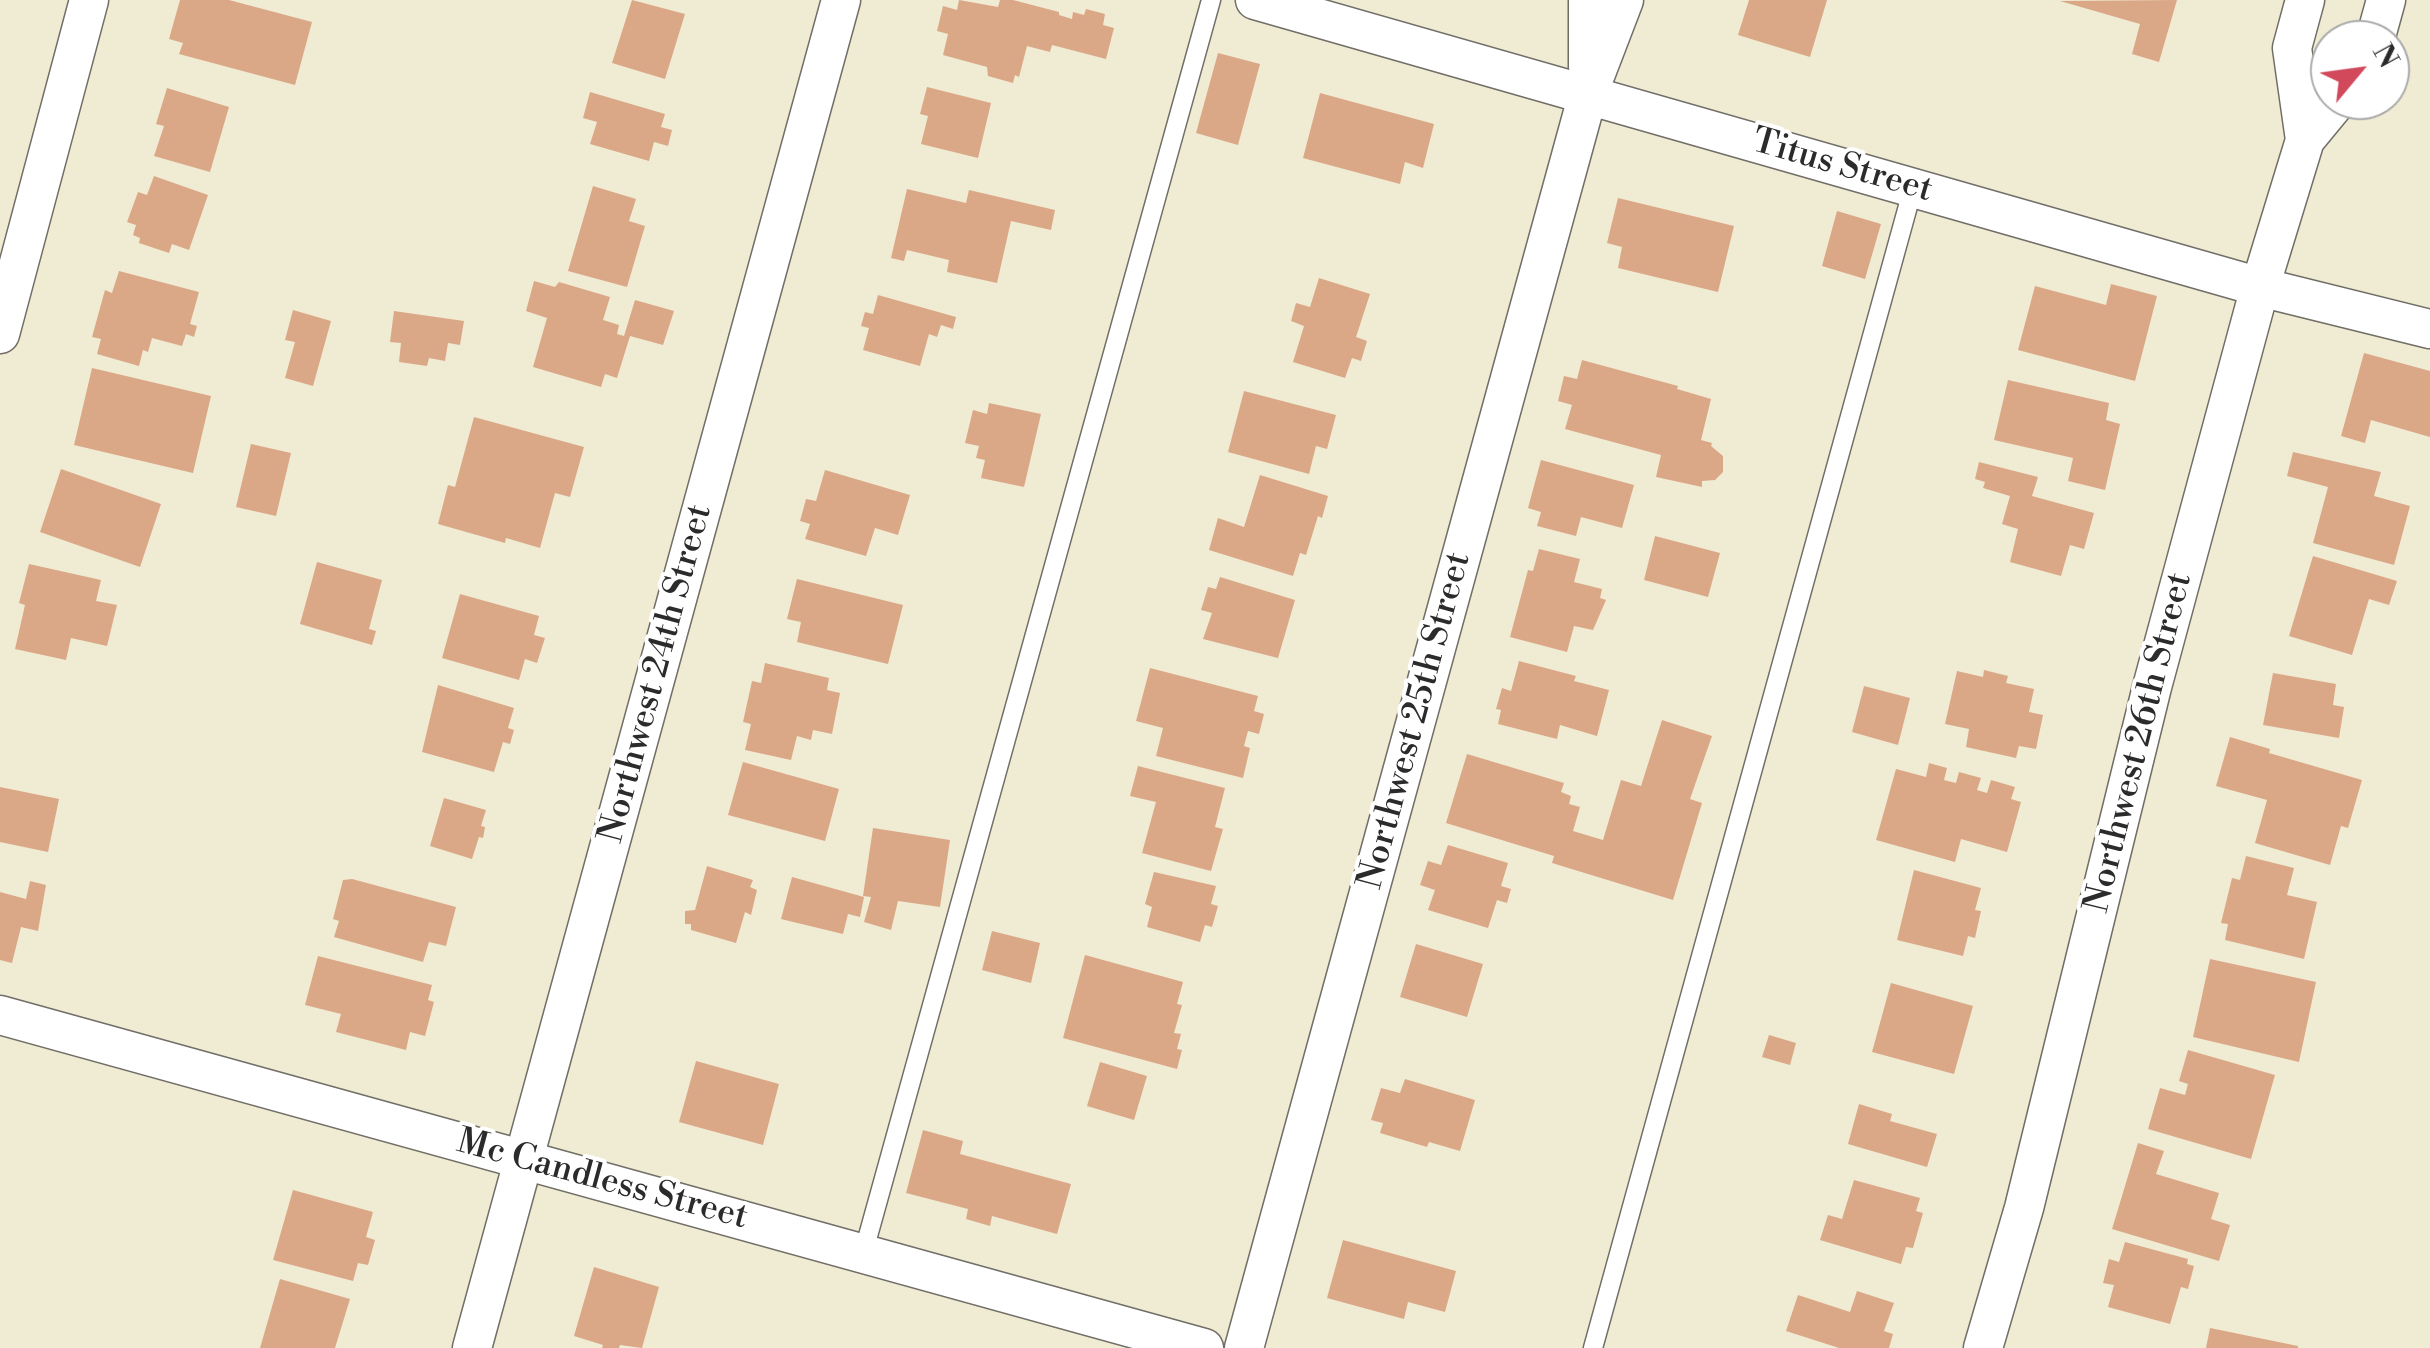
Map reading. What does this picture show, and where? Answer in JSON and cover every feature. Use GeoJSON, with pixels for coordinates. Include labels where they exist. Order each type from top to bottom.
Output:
{"type":"FeatureCollection","features":[{"type":"Feature","properties":{"kind":"street"},"geometry":{"type":"LineString","coordinates":[[0,334],[88,0]]}},
{"type":"Feature","properties":{"kind":"street","name":"Northwest 24th Street"},"geometry":{"type":"LineString","coordinates":[[472,1348],[842,0]]}},
{"type":"Feature","properties":{"kind":"street","name":"Titus Street"},"geometry":{"type":"LineString","coordinates":[[1255,0],[2260,287],[2430,329]]}},
{"type":"Feature","properties":{"kind":"street","name":"Northwest 25th Street"},"geometry":{"type":"LineString","coordinates":[[1588,0],[1588,94]]}},
{"type":"Feature","properties":{"kind":"street","name":"Northwest 25th Street"},"geometry":{"type":"LineString","coordinates":[[1244,1348],[1588,94],[1624,0]]}},
{"type":"Feature","properties":{"kind":"street","name":"Northwest 26th Street"},"geometry":{"type":"LineString","coordinates":[[2304,140],[2292,48],[2306,0]]}},
{"type":"Feature","properties":{"kind":"street","name":"Northwest 26th Street"},"geometry":{"type":"LineString","coordinates":[[1983,1348],[2024,1208],[2152,686],[2260,287],[2304,140],[2321,120]]}},
{"type":"Feature","properties":{"kind":"street","name":"Mc Candless Street"},"geometry":{"type":"LineString","coordinates":[[0,1015],[1204,1348]]}},
{"type":"Feature","properties":{"kind":"lane"},"geometry":{"type":"LineString","coordinates":[[863,1254],[1210,0]]}},
{"type":"Feature","properties":{"kind":"lane"},"geometry":{"type":"LineString","coordinates":[[1594,1348],[1914,188]]}},
{"type":"Feature","properties":{"kind":"building"},"geometry":{"type":"Polygon","coordinates":[[[180,0],[229,0],[312,22],[295,85],[179,54],[183,43],[169,39],[180,0]]]}},
{"type":"Feature","properties":{"kind":"building"},"geometry":{"type":"Polygon","coordinates":[[[632,0],[685,14],[665,79],[612,63],[632,0]]]}},
{"type":"Feature","properties":{"kind":"building"},"geometry":{"type":"Polygon","coordinates":[[[959,0],[998,7],[1000,0],[1013,0],[1072,19],[1073,12],[1084,15],[1086,9],[1105,14],[1103,25],[1114,28],[1106,59],[1052,45],[1050,52],[1027,46],[1019,77],[1015,75],[1013,83],[988,76],[987,67],[943,55],[948,34],[937,31],[943,6],[957,10],[959,0]]]}},
{"type":"Feature","properties":{"kind":"building"},"geometry":{"type":"Polygon","coordinates":[[[1749,0],[1827,0],[1810,57],[1738,35],[1749,0]]]}},
{"type":"Feature","properties":{"kind":"building"},"geometry":{"type":"Polygon","coordinates":[[[2177,0],[2159,62],[2132,54],[2140,24],[2060,1],[2177,0]]]}},
{"type":"Feature","properties":{"kind":"building"},"geometry":{"type":"Polygon","coordinates":[[[1218,53],[1260,64],[1238,145],[1196,133],[1218,53]]]}},
{"type":"Feature","properties":{"kind":"building"},"geometry":{"type":"Polygon","coordinates":[[[927,87],[991,103],[978,158],[921,144],[928,116],[920,114],[927,87]]]}},
{"type":"Feature","properties":{"kind":"building"},"geometry":{"type":"Polygon","coordinates":[[[167,88],[229,107],[210,172],[154,156],[164,126],[156,124],[167,88]]]}},
{"type":"Feature","properties":{"kind":"building"},"geometry":{"type":"Polygon","coordinates":[[[590,92],[665,114],[661,127],[672,130],[668,146],[654,142],[649,161],[590,144],[597,122],[583,118],[590,92]]]}},
{"type":"Feature","properties":{"kind":"building"},"geometry":{"type":"Polygon","coordinates":[[[1320,93],[1434,124],[1423,168],[1405,162],[1400,184],[1303,158],[1320,93]]]}},
{"type":"Feature","properties":{"kind":"building"},"geometry":{"type":"Polygon","coordinates":[[[154,176],[208,195],[189,250],[172,244],[169,253],[139,243],[140,238],[133,235],[136,225],[127,222],[138,192],[147,195],[154,176]]]}},
{"type":"Feature","properties":{"kind":"building"},"geometry":{"type":"Polygon","coordinates":[[[593,186],[636,199],[629,221],[645,226],[627,287],[568,271],[593,186]]]}},
{"type":"Feature","properties":{"kind":"building"},"geometry":{"type":"Polygon","coordinates":[[[907,189],[966,203],[969,190],[1055,210],[1051,230],[1011,221],[997,283],[947,272],[949,260],[907,250],[904,261],[891,258],[907,189]]]}},
{"type":"Feature","properties":{"kind":"building"},"geometry":{"type":"Polygon","coordinates":[[[1618,198],[1734,226],[1718,292],[1618,268],[1622,247],[1607,243],[1618,198]]]}},
{"type":"Feature","properties":{"kind":"building"},"geometry":{"type":"Polygon","coordinates":[[[1837,211],[1881,224],[1865,279],[1822,266],[1837,211]]]}},
{"type":"Feature","properties":{"kind":"building"},"geometry":{"type":"Polygon","coordinates":[[[119,271],[199,292],[190,324],[197,326],[194,337],[186,334],[182,346],[152,338],[148,352],[143,350],[139,366],[97,354],[101,339],[92,337],[105,290],[112,293],[119,271]]]}},
{"type":"Feature","properties":{"kind":"building"},"geometry":{"type":"Polygon","coordinates":[[[1319,278],[1370,294],[1356,337],[1367,341],[1361,361],[1352,358],[1345,378],[1293,362],[1304,326],[1291,321],[1296,303],[1310,307],[1319,278]]]}},
{"type":"Feature","properties":{"kind":"building"},"geometry":{"type":"Polygon","coordinates":[[[534,281],[555,287],[559,282],[610,297],[603,320],[619,325],[617,334],[624,336],[635,300],[674,311],[663,345],[630,336],[617,378],[605,374],[601,387],[533,367],[547,318],[526,311],[534,281]]]}},
{"type":"Feature","properties":{"kind":"building"},"geometry":{"type":"Polygon","coordinates":[[[2111,284],[2157,296],[2135,381],[2018,350],[2035,286],[2106,305],[2111,284]]]}},
{"type":"Feature","properties":{"kind":"building"},"geometry":{"type":"Polygon","coordinates":[[[878,295],[956,317],[953,329],[941,325],[937,337],[929,334],[920,366],[863,350],[869,328],[861,326],[865,312],[873,314],[878,295]]]}},
{"type":"Feature","properties":{"kind":"building"},"geometry":{"type":"Polygon","coordinates":[[[293,310],[331,321],[313,386],[285,378],[295,342],[285,340],[293,310]]]}},
{"type":"Feature","properties":{"kind":"building"},"geometry":{"type":"Polygon","coordinates":[[[394,311],[464,321],[460,345],[448,343],[445,361],[429,358],[427,366],[399,362],[401,343],[390,342],[394,311]]]}},
{"type":"Feature","properties":{"kind":"building"},"geometry":{"type":"Polygon","coordinates":[[[2364,353],[2430,371],[2430,437],[2371,420],[2365,443],[2341,436],[2364,353]]]}},
{"type":"Feature","properties":{"kind":"building"},"geometry":{"type":"Polygon","coordinates":[[[1582,360],[1711,399],[1701,440],[1712,443],[1723,456],[1723,472],[1715,480],[1702,481],[1702,487],[1656,477],[1661,455],[1565,429],[1572,405],[1558,401],[1564,376],[1577,379],[1582,360]]]}},
{"type":"Feature","properties":{"kind":"building"},"geometry":{"type":"Polygon","coordinates":[[[92,368],[211,396],[193,473],[74,445],[92,368]]]}},
{"type":"Feature","properties":{"kind":"building"},"geometry":{"type":"Polygon","coordinates":[[[2008,380],[2109,403],[2106,420],[2120,424],[2105,490],[2068,481],[2073,458],[1994,440],[2008,380]]]}},
{"type":"Feature","properties":{"kind":"building"},"geometry":{"type":"Polygon","coordinates":[[[1244,391],[1336,415],[1327,449],[1316,446],[1309,474],[1228,452],[1244,391]]]}},
{"type":"Feature","properties":{"kind":"building"},"geometry":{"type":"Polygon","coordinates":[[[989,403],[1041,414],[1024,487],[981,478],[985,460],[976,458],[979,446],[965,443],[973,410],[987,414],[989,403]]]}},
{"type":"Feature","properties":{"kind":"building"},"geometry":{"type":"Polygon","coordinates":[[[474,417],[584,447],[570,497],[555,493],[540,548],[506,538],[505,543],[438,524],[448,485],[455,487],[474,417]]]}},
{"type":"Feature","properties":{"kind":"building"},"geometry":{"type":"Polygon","coordinates":[[[251,444],[291,453],[276,516],[236,507],[251,444]]]}},
{"type":"Feature","properties":{"kind":"building"},"geometry":{"type":"Polygon","coordinates":[[[2293,452],[2381,472],[2374,496],[2410,506],[2394,565],[2313,543],[2328,487],[2287,476],[2293,452]]]}},
{"type":"Feature","properties":{"kind":"building"},"geometry":{"type":"Polygon","coordinates":[[[1541,460],[1634,485],[1622,528],[1581,517],[1576,536],[1537,526],[1541,512],[1528,508],[1541,460]]]}},
{"type":"Feature","properties":{"kind":"building"},"geometry":{"type":"Polygon","coordinates":[[[1979,462],[2038,477],[2032,496],[2094,513],[2084,549],[2070,545],[2061,576],[2010,562],[2018,529],[2002,524],[2010,496],[1983,488],[1985,482],[1975,479],[1979,462]]]}},
{"type":"Feature","properties":{"kind":"building"},"geometry":{"type":"Polygon","coordinates":[[[61,469],[161,504],[140,567],[40,532],[61,469]]]}},
{"type":"Feature","properties":{"kind":"building"},"geometry":{"type":"Polygon","coordinates":[[[825,470],[910,495],[898,535],[875,528],[866,556],[805,539],[810,524],[800,521],[806,499],[816,501],[825,470]]]}},
{"type":"Feature","properties":{"kind":"building"},"geometry":{"type":"Polygon","coordinates":[[[1260,475],[1328,496],[1306,555],[1300,553],[1293,576],[1209,550],[1218,518],[1244,527],[1260,475]]]}},
{"type":"Feature","properties":{"kind":"building"},"geometry":{"type":"Polygon","coordinates":[[[1655,536],[1720,553],[1708,597],[1644,580],[1655,536]]]}},
{"type":"Feature","properties":{"kind":"building"},"geometry":{"type":"Polygon","coordinates":[[[1539,549],[1580,559],[1574,582],[1602,589],[1600,598],[1606,600],[1593,630],[1574,626],[1567,652],[1510,637],[1528,570],[1533,571],[1539,549]]]}},
{"type":"Feature","properties":{"kind":"building"},"geometry":{"type":"Polygon","coordinates":[[[2313,556],[2397,581],[2389,605],[2369,599],[2352,655],[2289,636],[2313,556]]]}},
{"type":"Feature","properties":{"kind":"building"},"geometry":{"type":"Polygon","coordinates":[[[317,562],[382,580],[369,629],[376,631],[372,645],[300,624],[317,562]]]}},
{"type":"Feature","properties":{"kind":"building"},"geometry":{"type":"Polygon","coordinates":[[[29,564],[101,580],[96,601],[117,605],[107,646],[71,638],[66,660],[15,649],[25,605],[19,603],[29,564]]]}},
{"type":"Feature","properties":{"kind":"building"},"geometry":{"type":"Polygon","coordinates":[[[1220,577],[1295,600],[1278,658],[1203,639],[1212,613],[1201,610],[1208,587],[1216,589],[1220,577]]]}},
{"type":"Feature","properties":{"kind":"building"},"geometry":{"type":"Polygon","coordinates":[[[797,579],[903,605],[888,664],[797,642],[801,622],[787,619],[797,579]]]}},
{"type":"Feature","properties":{"kind":"building"},"geometry":{"type":"Polygon","coordinates":[[[460,594],[539,616],[534,635],[545,638],[537,663],[525,659],[519,680],[442,658],[460,594]]]}},
{"type":"Feature","properties":{"kind":"building"},"geometry":{"type":"Polygon","coordinates":[[[1519,661],[1576,676],[1574,681],[1609,690],[1597,736],[1560,725],[1557,739],[1498,724],[1501,710],[1496,709],[1502,688],[1511,691],[1519,661]]]}},
{"type":"Feature","properties":{"kind":"building"},"geometry":{"type":"Polygon","coordinates":[[[765,663],[829,678],[827,690],[840,693],[832,734],[813,730],[811,740],[797,736],[791,760],[745,750],[751,724],[743,722],[752,681],[761,683],[765,663]]]}},
{"type":"Feature","properties":{"kind":"building"},"geometry":{"type":"Polygon","coordinates":[[[1150,668],[1258,696],[1254,711],[1264,714],[1259,734],[1248,731],[1244,746],[1250,748],[1243,778],[1156,756],[1163,728],[1136,721],[1150,668]]]}},
{"type":"Feature","properties":{"kind":"building"},"geometry":{"type":"Polygon","coordinates":[[[1984,670],[2008,676],[2006,683],[2034,689],[2029,712],[2043,715],[2036,749],[2019,746],[2016,758],[1966,747],[1969,729],[1945,724],[1957,671],[1983,677],[1984,670]]]}},
{"type":"Feature","properties":{"kind":"building"},"geometry":{"type":"Polygon","coordinates":[[[2273,673],[2336,684],[2333,705],[2344,707],[2339,738],[2263,725],[2273,673]]]}},
{"type":"Feature","properties":{"kind":"building"},"geometry":{"type":"Polygon","coordinates":[[[438,685],[514,708],[508,728],[514,730],[510,744],[503,742],[494,772],[422,752],[438,685]]]}},
{"type":"Feature","properties":{"kind":"building"},"geometry":{"type":"Polygon","coordinates":[[[1864,686],[1910,698],[1898,745],[1852,732],[1864,686]]]}},
{"type":"Feature","properties":{"kind":"building"},"geometry":{"type":"Polygon","coordinates":[[[1662,720],[1712,736],[1690,799],[1702,803],[1673,900],[1552,863],[1554,856],[1446,823],[1467,754],[1564,783],[1561,792],[1571,796],[1569,804],[1580,807],[1573,831],[1603,840],[1621,780],[1641,786],[1662,720]]]}},
{"type":"Feature","properties":{"kind":"building"},"geometry":{"type":"Polygon","coordinates":[[[2230,737],[2270,749],[2269,753],[2362,780],[2348,828],[2341,826],[2330,865],[2255,843],[2267,800],[2216,786],[2230,737]]]}},
{"type":"Feature","properties":{"kind":"building"},"geometry":{"type":"Polygon","coordinates":[[[743,762],[839,789],[825,841],[728,815],[743,762]]]}},
{"type":"Feature","properties":{"kind":"building"},"geometry":{"type":"Polygon","coordinates":[[[1929,763],[1947,768],[1944,780],[1956,783],[1959,772],[1981,778],[1977,790],[1987,793],[1991,780],[2015,787],[2011,799],[2021,802],[2007,852],[1961,839],[1955,862],[1876,840],[1896,769],[1926,777],[1929,763]]]}},
{"type":"Feature","properties":{"kind":"building"},"geometry":{"type":"Polygon","coordinates":[[[1138,766],[1225,788],[1215,827],[1223,829],[1211,871],[1142,853],[1156,802],[1130,796],[1138,766]]]}},
{"type":"Feature","properties":{"kind":"building"},"geometry":{"type":"Polygon","coordinates":[[[0,787],[59,799],[48,852],[0,842],[0,787]]]}},
{"type":"Feature","properties":{"kind":"building"},"geometry":{"type":"Polygon","coordinates":[[[444,798],[486,810],[481,826],[485,827],[483,838],[479,837],[472,859],[430,846],[444,798]]]}},
{"type":"Feature","properties":{"kind":"building"},"geometry":{"type":"Polygon","coordinates":[[[873,828],[950,840],[940,907],[898,901],[891,930],[864,922],[871,897],[863,896],[873,828]]]}},
{"type":"Feature","properties":{"kind":"building"},"geometry":{"type":"Polygon","coordinates":[[[1448,845],[1508,863],[1501,886],[1511,889],[1507,903],[1497,900],[1488,928],[1428,910],[1435,890],[1420,885],[1428,861],[1441,865],[1448,845]]]}},
{"type":"Feature","properties":{"kind":"building"},"geometry":{"type":"Polygon","coordinates":[[[2246,856],[2294,868],[2287,895],[2317,902],[2304,959],[2225,940],[2228,924],[2221,923],[2232,878],[2240,880],[2246,856]]]}},
{"type":"Feature","properties":{"kind":"building"},"geometry":{"type":"Polygon","coordinates":[[[707,866],[753,880],[750,887],[757,890],[751,915],[745,912],[736,943],[691,930],[691,924],[685,924],[685,911],[695,910],[707,866]]]}},
{"type":"Feature","properties":{"kind":"building"},"geometry":{"type":"Polygon","coordinates":[[[1914,870],[1981,888],[1975,910],[1981,911],[1975,938],[1968,936],[1963,956],[1897,940],[1914,870]]]}},
{"type":"Feature","properties":{"kind":"building"},"geometry":{"type":"Polygon","coordinates":[[[1154,872],[1216,886],[1211,904],[1218,906],[1212,927],[1205,925],[1200,942],[1147,927],[1152,907],[1145,904],[1154,872]]]}},
{"type":"Feature","properties":{"kind":"building"},"geometry":{"type":"Polygon","coordinates":[[[792,877],[864,897],[860,917],[848,914],[843,934],[781,919],[792,877]]]}},
{"type":"Feature","properties":{"kind":"building"},"geometry":{"type":"Polygon","coordinates":[[[352,879],[456,907],[446,946],[429,942],[423,962],[334,937],[339,921],[333,919],[343,880],[352,879]]]}},
{"type":"Feature","properties":{"kind":"building"},"geometry":{"type":"Polygon","coordinates":[[[30,881],[46,885],[38,931],[21,927],[12,963],[0,960],[0,892],[26,899],[30,881]]]}},
{"type":"Feature","properties":{"kind":"building"},"geometry":{"type":"Polygon","coordinates":[[[992,931],[1040,943],[1031,983],[982,970],[992,931]]]}},
{"type":"Feature","properties":{"kind":"building"},"geometry":{"type":"Polygon","coordinates":[[[1416,944],[1483,964],[1467,1017],[1400,997],[1416,944]]]}},
{"type":"Feature","properties":{"kind":"building"},"geometry":{"type":"Polygon","coordinates":[[[1085,955],[1183,982],[1177,1004],[1182,1005],[1174,1033],[1181,1034],[1177,1069],[1063,1038],[1085,955]]]}},
{"type":"Feature","properties":{"kind":"building"},"geometry":{"type":"Polygon","coordinates":[[[318,956],[432,985],[428,1000],[434,1002],[425,1036],[410,1032],[406,1050],[336,1032],[341,1014],[305,1005],[318,956]]]}},
{"type":"Feature","properties":{"kind":"building"},"geometry":{"type":"Polygon","coordinates":[[[2210,959],[2316,982],[2299,1062],[2193,1037],[2210,959]]]}},
{"type":"Feature","properties":{"kind":"building"},"geometry":{"type":"Polygon","coordinates":[[[1891,983],[1973,1006],[1954,1074],[1872,1052],[1891,983]]]}},
{"type":"Feature","properties":{"kind":"building"},"geometry":{"type":"Polygon","coordinates":[[[1769,1035],[1796,1043],[1790,1065],[1762,1057],[1769,1035]]]}},
{"type":"Feature","properties":{"kind":"building"},"geometry":{"type":"Polygon","coordinates":[[[2188,1050],[2275,1075],[2251,1159],[2148,1129],[2160,1088],[2185,1095],[2188,1084],[2179,1081],[2188,1050]]]}},
{"type":"Feature","properties":{"kind":"building"},"geometry":{"type":"Polygon","coordinates":[[[696,1061],[779,1084],[763,1145],[679,1122],[696,1061]]]}},
{"type":"Feature","properties":{"kind":"building"},"geometry":{"type":"Polygon","coordinates":[[[1100,1062],[1147,1076],[1134,1120],[1087,1106],[1100,1062]]]}},
{"type":"Feature","properties":{"kind":"building"},"geometry":{"type":"Polygon","coordinates":[[[1405,1079],[1475,1100],[1460,1151],[1429,1142],[1427,1147],[1380,1133],[1383,1123],[1371,1120],[1381,1088],[1400,1093],[1405,1079]]]}},
{"type":"Feature","properties":{"kind":"building"},"geometry":{"type":"Polygon","coordinates":[[[1859,1104],[1892,1114],[1890,1121],[1937,1134],[1927,1167],[1848,1144],[1859,1104]]]}},
{"type":"Feature","properties":{"kind":"building"},"geometry":{"type":"Polygon","coordinates":[[[923,1130],[963,1141],[960,1154],[1071,1184],[1057,1234],[992,1216],[990,1226],[966,1219],[968,1209],[906,1193],[923,1130]]]}},
{"type":"Feature","properties":{"kind":"building"},"geometry":{"type":"Polygon","coordinates":[[[2138,1143],[2164,1151],[2156,1174],[2219,1193],[2211,1219],[2230,1225],[2219,1261],[2112,1229],[2138,1143]]]}},
{"type":"Feature","properties":{"kind":"building"},"geometry":{"type":"Polygon","coordinates":[[[1854,1180],[1920,1198],[1916,1211],[1923,1213],[1913,1248],[1906,1247],[1901,1264],[1820,1240],[1828,1215],[1842,1219],[1854,1180]]]}},
{"type":"Feature","properties":{"kind":"building"},"geometry":{"type":"Polygon","coordinates":[[[293,1190],[373,1212],[366,1237],[375,1240],[368,1265],[358,1263],[353,1281],[273,1260],[293,1190]]]}},
{"type":"Feature","properties":{"kind":"building"},"geometry":{"type":"Polygon","coordinates":[[[1343,1240],[1456,1271],[1445,1312],[1408,1302],[1404,1319],[1327,1298],[1343,1240]]]}},
{"type":"Feature","properties":{"kind":"building"},"geometry":{"type":"Polygon","coordinates":[[[2125,1242],[2188,1259],[2187,1264],[2194,1266],[2188,1289],[2181,1287],[2170,1324],[2108,1307],[2114,1285],[2103,1283],[2109,1259],[2119,1262],[2125,1242]]]}},
{"type":"Feature","properties":{"kind":"building"},"geometry":{"type":"Polygon","coordinates":[[[594,1267],[659,1287],[642,1348],[602,1348],[603,1345],[574,1336],[594,1267]]]}},
{"type":"Feature","properties":{"kind":"building"},"geometry":{"type":"Polygon","coordinates":[[[280,1279],[350,1299],[335,1348],[260,1348],[280,1279]]]}},
{"type":"Feature","properties":{"kind":"building"},"geometry":{"type":"Polygon","coordinates":[[[1857,1291],[1894,1303],[1884,1331],[1893,1334],[1889,1348],[1839,1348],[1786,1331],[1798,1295],[1850,1312],[1857,1291]]]}},
{"type":"Feature","properties":{"kind":"building"},"geometry":{"type":"Polygon","coordinates":[[[2210,1328],[2298,1346],[2298,1348],[2206,1348],[2210,1328]]]}}]}
